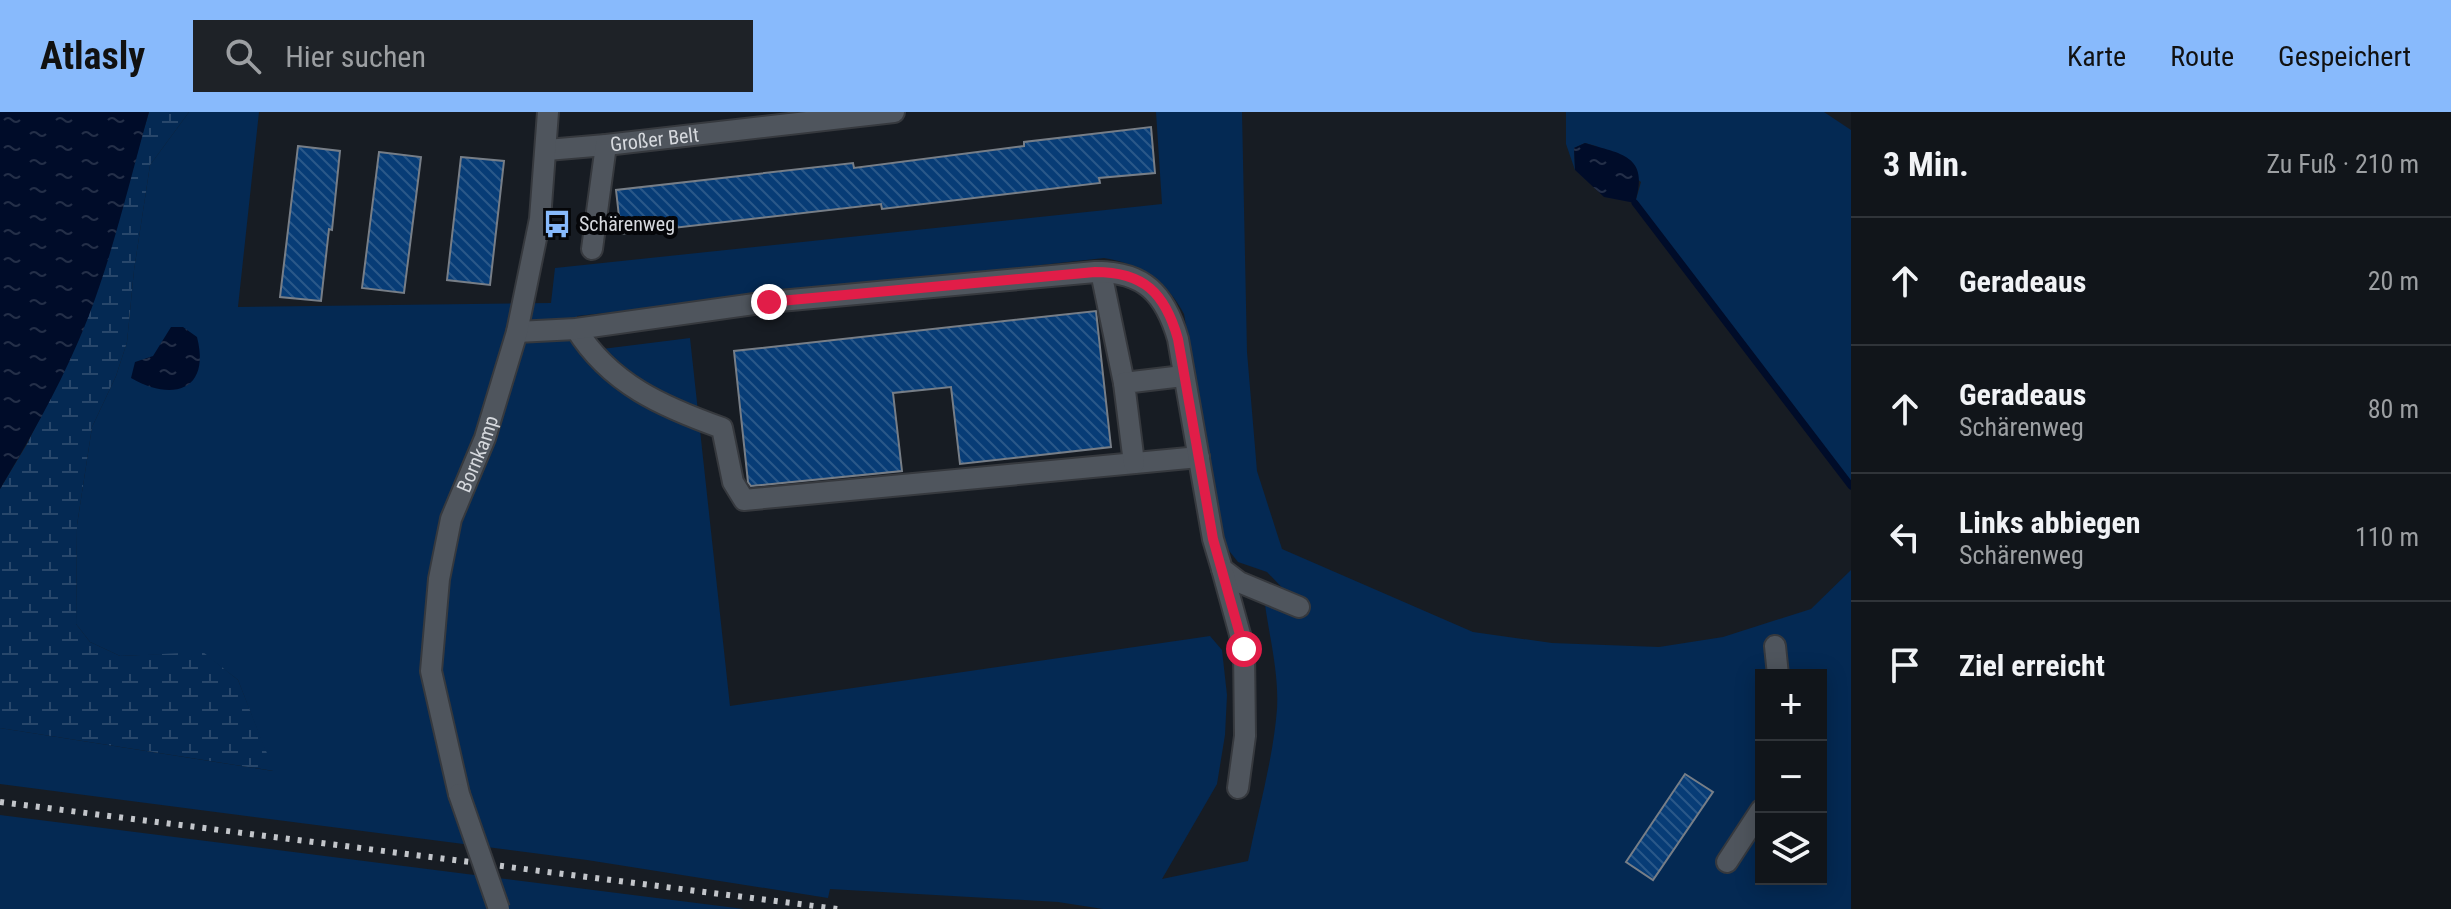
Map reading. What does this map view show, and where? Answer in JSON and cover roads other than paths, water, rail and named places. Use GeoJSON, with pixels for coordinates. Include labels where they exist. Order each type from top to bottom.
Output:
{"type":"FeatureCollection","features":[{"type":"Feature","properties":{"kind":"street","name":"Bornkamp"},"geometry":{"type":"LineString","coordinates":[[499,909],[459,794],[431,671],[439,579],[451,519],[485,438],[517,332],[540,219],[548,112]]}},
{"type":"Feature","properties":{"kind":"street","name":"Großer Belt"},"geometry":{"type":"LineString","coordinates":[[547,150],[894,112]]}},
{"type":"Feature","properties":{"kind":"street"},"geometry":{"type":"LineString","coordinates":[[592,249],[606,145]]}},
{"type":"Feature","properties":{"kind":"street"},"geometry":{"type":"LineString","coordinates":[[517,332],[576,329],[769,302],[1115,271],[1155,291],[1171,316],[1178,339],[1213,539],[1244,649],[1245,736],[1238,788]]}},
{"type":"Feature","properties":{"kind":"street"},"geometry":{"type":"LineString","coordinates":[[1101,272],[1124,383],[1134,463]]}},
{"type":"Feature","properties":{"kind":"street"},"geometry":{"type":"LineString","coordinates":[[576,329],[605,367],[645,395],[722,428],[733,482],[744,500],[1199,457]]}},
{"type":"Feature","properties":{"kind":"street"},"geometry":{"type":"LineString","coordinates":[[1124,383],[1183,376]]}},
{"type":"Feature","properties":{"kind":"street"},"geometry":{"type":"LineString","coordinates":[[1222,569],[1239,582],[1299,607]]}},
{"type":"Feature","properties":{"kind":"street"},"geometry":{"type":"LineString","coordinates":[[1775,646],[1777,669]]}},
{"type":"Feature","properties":{"kind":"street"},"geometry":{"type":"LineString","coordinates":[[1727,862],[1759,813]]}},
{"type":"Feature","properties":{"kind":"water"},"geometry":{"type":"Polygon","coordinates":[[[0,112],[149,112],[89,315],[51,399],[0,489],[0,112]]]}},
{"type":"Feature","properties":{"kind":"water"},"geometry":{"type":"Polygon","coordinates":[[[1585,143],[1621,154],[1635,166],[1639,187],[1635,203],[1604,197],[1575,170],[1574,148],[1585,143]]]}},
{"type":"Feature","properties":{"kind":"water"},"geometry":{"type":"Polygon","coordinates":[[[171,327],[183,327],[197,337],[200,355],[193,380],[185,387],[174,390],[146,385],[131,378],[135,362],[153,356],[171,327]]]}},
{"type":"Feature","properties":{"kind":"waterway"},"geometry":{"type":"LineString","coordinates":[[1635,203],[1851,486]]}},
{"type":"Feature","properties":{"kind":"railway"},"geometry":{"type":"LineString","coordinates":[[0,802],[838,909]]}},
{"type":"Feature","properties":{"kind":"place","name":"Schärenweg"},"geometry":{"type":"Point","coordinates":[557,224]}}]}
